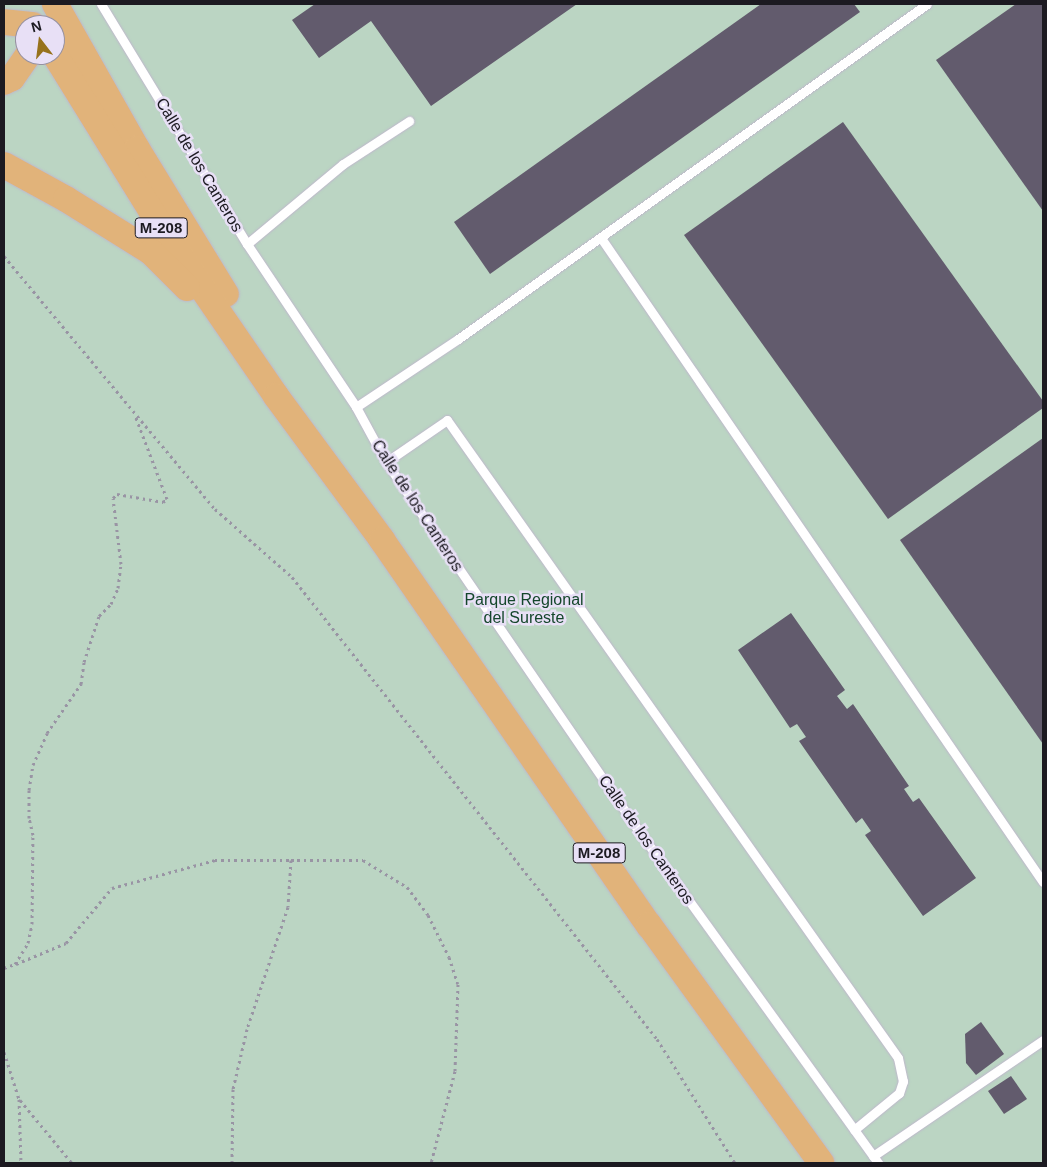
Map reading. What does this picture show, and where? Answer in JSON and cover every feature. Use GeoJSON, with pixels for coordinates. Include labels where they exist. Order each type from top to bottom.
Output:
{"type":"FeatureCollection","features":[{"type":"Feature","properties":{"kind":"main road"},"geometry":{"type":"LineString","coordinates":[[26,4],[32,15]]}},
{"type":"Feature","properties":{"kind":"main road","name":"M-208"},"geometry":{"type":"LineString","coordinates":[[55,4],[137,149],[382,540]]}},
{"type":"Feature","properties":{"kind":"main road","name":"M-208"},"geometry":{"type":"LineString","coordinates":[[65,47],[129,156],[222,287]]}},
{"type":"Feature","properties":{"kind":"main road"},"geometry":{"type":"LineString","coordinates":[[4,82],[12,78],[21,65]]}},
{"type":"Feature","properties":{"kind":"main road","name":"M-208"},"geometry":{"type":"LineString","coordinates":[[61,65],[171,243],[276,396],[382,540],[648,925],[821,1163]]}},
{"type":"Feature","properties":{"kind":"main road","name":"M-208"},"geometry":{"type":"LineString","coordinates":[[4,165],[66,199],[151,252],[178,277],[276,396]]}},
{"type":"Feature","properties":{"kind":"lane","name":"Calle de los Canteros"},"geometry":{"type":"LineString","coordinates":[[101,4],[248,244],[356,408],[386,462],[628,816],[876,1160]]}},
{"type":"Feature","properties":{"kind":"lane"},"geometry":{"type":"LineString","coordinates":[[356,408],[601,238],[927,4]]}},
{"type":"Feature","properties":{"kind":"lane"},"geometry":{"type":"LineString","coordinates":[[248,244],[343,164],[409,122]]}},
{"type":"Feature","properties":{"kind":"lane"},"geometry":{"type":"LineString","coordinates":[[601,238],[1043,882]]}},
{"type":"Feature","properties":{"kind":"lane"},"geometry":{"type":"LineString","coordinates":[[386,462],[446,420],[898,1058],[903,1081],[899,1093],[884,1109],[854,1130]]}},
{"type":"Feature","properties":{"kind":"lane"},"geometry":{"type":"LineString","coordinates":[[876,1160],[1043,1040]]}},
{"type":"Feature","properties":{"kind":"path"},"geometry":{"type":"LineString","coordinates":[[4,256],[214,509],[292,576],[657,1039],[735,1163]]}},
{"type":"Feature","properties":{"kind":"path"},"geometry":{"type":"LineString","coordinates":[[15,964],[28,943],[34,907],[33,835],[29,818],[33,765],[47,732],[81,684],[84,662],[99,616],[111,604],[118,588],[121,564],[113,498],[117,494],[163,502],[167,499],[134,412]]}},
{"type":"Feature","properties":{"kind":"path"},"geometry":{"type":"LineString","coordinates":[[4,968],[66,943],[112,888],[215,860],[363,860],[407,888],[428,915],[449,957],[458,984],[455,1071],[432,1163]]}},
{"type":"Feature","properties":{"kind":"path"},"geometry":{"type":"LineString","coordinates":[[232,1163],[233,1089],[247,1029],[288,907],[291,860]]}},
{"type":"Feature","properties":{"kind":"path"},"geometry":{"type":"LineString","coordinates":[[4,1052],[18,1099],[21,1163]]}},
{"type":"Feature","properties":{"kind":"path"},"geometry":{"type":"LineString","coordinates":[[18,1099],[72,1163]]}},
{"type":"Feature","properties":{"kind":"green space","name":"Parque Regional del Sureste"},"geometry":{"type":"Polygon","coordinates":[[[4,4],[1043,4],[1043,1163],[4,1163],[4,4]]]}},
{"type":"Feature","properties":{"kind":"building"},"geometry":{"type":"Polygon","coordinates":[[[315,4],[577,4],[431,106],[371,21],[319,58],[292,20],[315,4]]]}},
{"type":"Feature","properties":{"kind":"building"},"geometry":{"type":"Polygon","coordinates":[[[761,4],[854,4],[860,12],[490,274],[454,222],[761,4]]]}},
{"type":"Feature","properties":{"kind":"building"},"geometry":{"type":"Polygon","coordinates":[[[1016,4],[1043,4],[1043,211],[936,60],[1016,4]]]}},
{"type":"Feature","properties":{"kind":"building"},"geometry":{"type":"Polygon","coordinates":[[[843,122],[1043,401],[1043,408],[888,519],[684,235],[843,122]]]}},
{"type":"Feature","properties":{"kind":"building"},"geometry":{"type":"Polygon","coordinates":[[[1043,438],[1043,744],[900,540],[1043,438]]]}},
{"type":"Feature","properties":{"kind":"building"},"geometry":{"type":"Polygon","coordinates":[[[791,613],[845,690],[837,696],[847,709],[853,704],[909,786],[904,789],[913,802],[919,798],[976,878],[923,916],[865,835],[871,831],[862,818],[856,823],[799,741],[806,737],[797,724],[790,728],[738,650],[791,613]]]}},
{"type":"Feature","properties":{"kind":"building"},"geometry":{"type":"Polygon","coordinates":[[[981,1022],[1004,1054],[976,1075],[966,1063],[965,1034],[981,1022]]]}},
{"type":"Feature","properties":{"kind":"building"},"geometry":{"type":"Polygon","coordinates":[[[1011,1076],[1027,1099],[1004,1114],[988,1091],[1011,1076]]]}}]}
